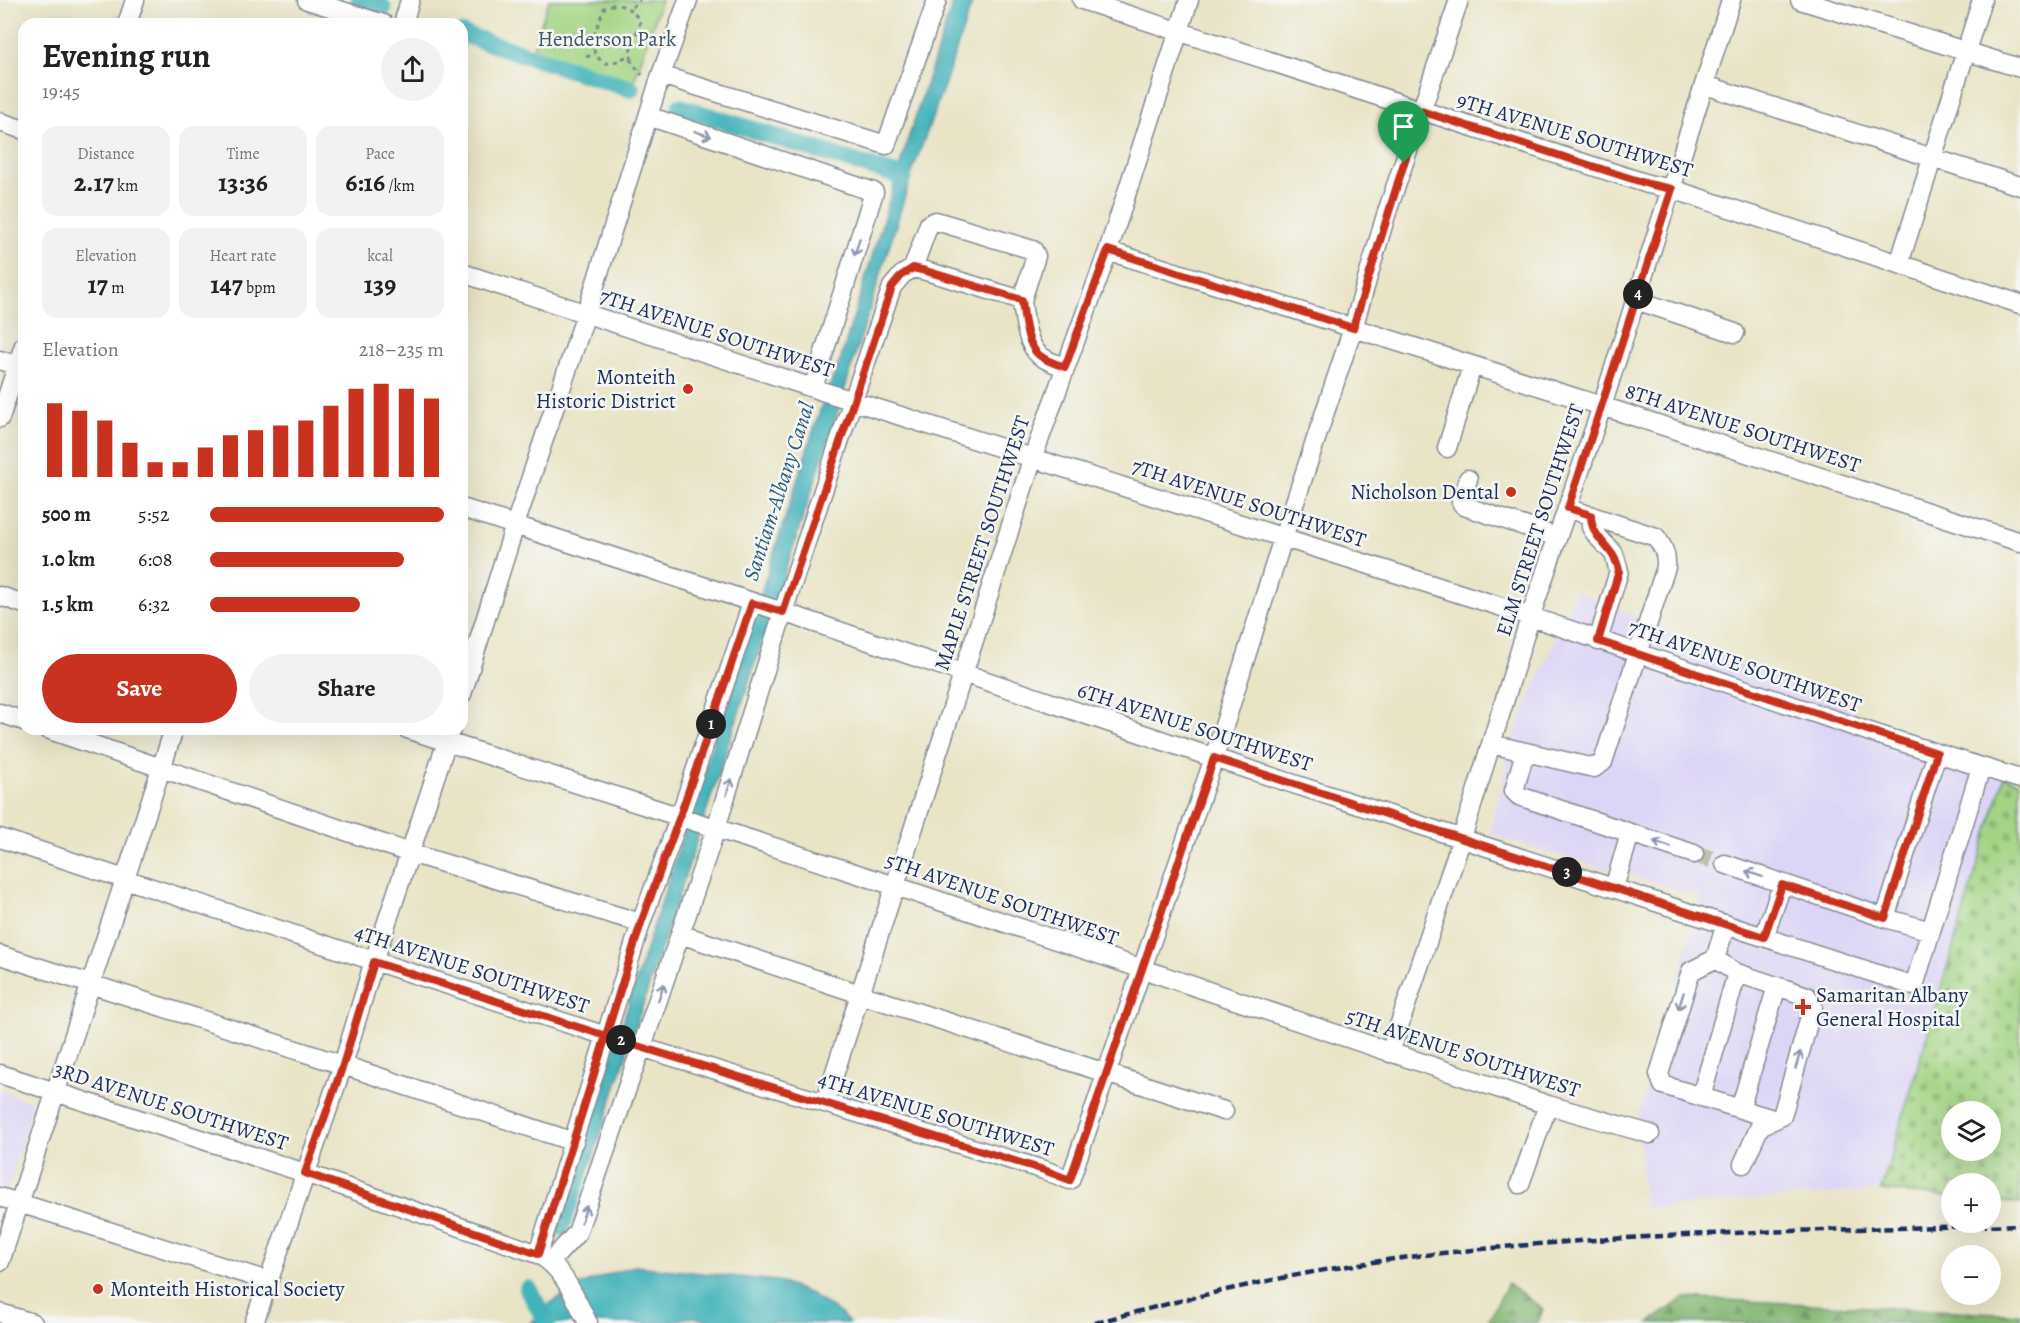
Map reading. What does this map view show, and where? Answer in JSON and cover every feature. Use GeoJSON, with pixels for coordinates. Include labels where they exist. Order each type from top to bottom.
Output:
{"type":"FeatureCollection","features":[{"type":"Feature","properties":{"kind":"street"},"geometry":{"type":"LineString","coordinates":[[129,18],[135,0]]}},
{"type":"Feature","properties":{"kind":"street"},"geometry":{"type":"LineString","coordinates":[[307,0],[365,18]]}},
{"type":"Feature","properties":{"kind":"street"},"geometry":{"type":"LineString","coordinates":[[405,18],[411,0]]}},
{"type":"Feature","properties":{"kind":"street"},"geometry":{"type":"LineString","coordinates":[[468,675],[515,525],[586,314],[659,81],[688,0]]}},
{"type":"Feature","properties":{"kind":"street"},"geometry":{"type":"LineString","coordinates":[[659,81],[886,145],[937,0]]}},
{"type":"Feature","properties":{"kind":"street","name":"9TH AVENUE SOUTHWEST"},"geometry":{"type":"LineString","coordinates":[[1082,0],[1648,184],[1672,189],[2020,304]]}},
{"type":"Feature","properties":{"kind":"street","name":"MAPLE STREET SOUTHWEST"},"geometry":{"type":"LineString","coordinates":[[825,1103],[1033,457],[1108,250],[1189,0]]}},
{"type":"Feature","properties":{"kind":"street"},"geometry":{"type":"LineString","coordinates":[[1106,1074],[1214,758],[1283,538],[1353,328],[1386,215],[1459,0]]}},
{"type":"Feature","properties":{"kind":"street","name":"ELM STREET SOUTHWEST"},"geometry":{"type":"LineString","coordinates":[[1390,1053],[1462,838],[1530,618],[1602,406],[1731,0]]}},
{"type":"Feature","properties":{"kind":"street"},"geometry":{"type":"LineString","coordinates":[[1800,0],[2020,68]]}},
{"type":"Feature","properties":{"kind":"street"},"geometry":{"type":"LineString","coordinates":[[1899,264],[1982,0]]}},
{"type":"Feature","properties":{"kind":"street"},"geometry":{"type":"LineString","coordinates":[[1705,85],[2020,186]]}},
{"type":"Feature","properties":{"kind":"street"},"geometry":{"type":"LineString","coordinates":[[550,1263],[577,1233],[633,1068],[638,1046],[680,934],[779,611],[833,394],[874,192],[648,116]]}},
{"type":"Feature","properties":{"kind":"street"},"geometry":{"type":"LineString","coordinates":[[0,122],[18,128]]}},
{"type":"Feature","properties":{"kind":"street"},"geometry":{"type":"LineString","coordinates":[[833,394],[892,287],[902,275],[913,268],[929,224],[936,221],[1033,250],[1036,256],[1022,300],[1027,330],[1037,353],[1047,361],[1065,367]]}},
{"type":"Feature","properties":{"kind":"street","name":"8TH AVENUE SOUTHWEST"},"geometry":{"type":"LineString","coordinates":[[1108,250],[1602,406],[2020,542]]}},
{"type":"Feature","properties":{"kind":"street"},"geometry":{"type":"LineString","coordinates":[[913,268],[1022,300]]}},
{"type":"Feature","properties":{"kind":"street","name":"7TH AVENUE SOUTHWEST"},"geometry":{"type":"LineString","coordinates":[[468,275],[2020,779]]}},
{"type":"Feature","properties":{"kind":"street"},"geometry":{"type":"LineString","coordinates":[[1636,300],[1735,333]]}},
{"type":"Feature","properties":{"kind":"street"},"geometry":{"type":"LineString","coordinates":[[0,418],[14,365]]}},
{"type":"Feature","properties":{"kind":"street"},"geometry":{"type":"LineString","coordinates":[[1447,448],[1472,366]]}},
{"type":"Feature","properties":{"kind":"street"},"geometry":{"type":"LineString","coordinates":[[1468,479],[1461,502],[1464,506],[1557,537]]}},
{"type":"Feature","properties":{"kind":"street"},"geometry":{"type":"LineString","coordinates":[[1491,744],[1594,768],[1603,762],[1639,654],[1666,567],[1667,556],[1656,537],[1568,508]]}},
{"type":"Feature","properties":{"kind":"street","name":"6TH AVENUE SOUTHWEST"},"geometry":{"type":"LineString","coordinates":[[468,510],[963,672],[1214,758],[1914,986],[1931,931]]}},
{"type":"Feature","properties":{"kind":"street"},"geometry":{"type":"LineString","coordinates":[[1591,515],[1591,526],[1614,554],[1619,571],[1598,641]]}},
{"type":"Feature","properties":{"kind":"street"},"geometry":{"type":"LineString","coordinates":[[0,596],[18,602]]}},
{"type":"Feature","properties":{"kind":"street"},"geometry":{"type":"LineString","coordinates":[[588,1323],[550,1263],[573,1142],[610,1036],[641,923],[683,818],[753,603]]}},
{"type":"Feature","properties":{"kind":"street"},"geometry":{"type":"LineString","coordinates":[[0,714],[18,720]]}},
{"type":"Feature","properties":{"kind":"street"},"geometry":{"type":"LineString","coordinates":[[65,735],[410,853],[641,923]]}},
{"type":"Feature","properties":{"kind":"street"},"geometry":{"type":"LineString","coordinates":[[0,1262],[172,735]]}},
{"type":"Feature","properties":{"kind":"street"},"geometry":{"type":"LineString","coordinates":[[254,1323],[343,1065],[374,962],[449,736]]}},
{"type":"Feature","properties":{"kind":"street","name":"5TH AVENUE SOUTHWEST"},"geometry":{"type":"LineString","coordinates":[[449,736],[683,818],[895,886],[1390,1053],[1548,1105],[1650,1134]]}},
{"type":"Feature","properties":{"kind":"street"},"geometry":{"type":"LineString","coordinates":[[1525,752],[1514,785],[1514,791],[1519,796],[1694,854]]}},
{"type":"Feature","properties":{"kind":"street"},"geometry":{"type":"LineString","coordinates":[[1885,918],[1937,753]]}},
{"type":"Feature","properties":{"kind":"street"},"geometry":{"type":"LineString","coordinates":[[1725,864],[1782,885],[1931,931],[1981,767]]}},
{"type":"Feature","properties":{"kind":"street"},"geometry":{"type":"LineString","coordinates":[[1614,888],[1630,833]]}},
{"type":"Feature","properties":{"kind":"street","name":"4TH AVENUE SOUTHWEST"},"geometry":{"type":"LineString","coordinates":[[0,838],[374,962],[1070,1180],[1106,1074]]}},
{"type":"Feature","properties":{"kind":"street"},"geometry":{"type":"LineString","coordinates":[[1764,937],[1782,885]]}},
{"type":"Feature","properties":{"kind":"street"},"geometry":{"type":"LineString","coordinates":[[1726,924],[1714,959],[1691,971],[1659,1074],[1663,1085],[1740,1109],[1778,1118]]}},
{"type":"Feature","properties":{"kind":"street"},"geometry":{"type":"LineString","coordinates":[[680,934],[1224,1111]]}},
{"type":"Feature","properties":{"kind":"street"},"geometry":{"type":"LineString","coordinates":[[0,955],[343,1065],[573,1142]]}},
{"type":"Feature","properties":{"kind":"street"},"geometry":{"type":"LineString","coordinates":[[1714,959],[1737,973],[1807,996],[1813,1006],[1778,1118],[1760,1126],[1743,1164]]}},
{"type":"Feature","properties":{"kind":"street"},"geometry":{"type":"LineString","coordinates":[[1701,1096],[1737,973]]}},
{"type":"Feature","properties":{"kind":"street"},"geometry":{"type":"LineString","coordinates":[[1740,1109],[1777,986]]}},
{"type":"Feature","properties":{"kind":"street","name":"3RD AVENUE SOUTHWEST"},"geometry":{"type":"LineString","coordinates":[[0,1074],[305,1173],[550,1263]]}},
{"type":"Feature","properties":{"kind":"street"},"geometry":{"type":"LineString","coordinates":[[1520,1184],[1548,1105]]}},
{"type":"Feature","properties":{"kind":"street"},"geometry":{"type":"LineString","coordinates":[[0,1197],[268,1281]]}},
{"type":"Feature","properties":{"kind":"street"},"geometry":{"type":"LineString","coordinates":[[0,1313],[32,1323]]}},
{"type":"Feature","properties":{"kind":"path"},"geometry":{"type":"LineString","coordinates":[[632,60],[624,57],[613,63],[606,63],[595,54],[593,43],[607,4],[614,0],[622,0],[632,7],[640,23],[630,51],[636,69],[659,81]]}},
{"type":"Feature","properties":{"kind":"path"},"geometry":{"type":"LineString","coordinates":[[632,7],[640,0]]}},
{"type":"Feature","properties":{"kind":"path"},"geometry":{"type":"LineString","coordinates":[[584,40],[593,43]]}},
{"type":"Feature","properties":{"kind":"path"},"geometry":{"type":"LineString","coordinates":[[586,57],[595,54]]}},
{"type":"Feature","properties":{"kind":"shaded area","name":"Samaritan Albany General Hospital"},"geometry":{"type":"Polygon","coordinates":[[[1576,591],[2004,776],[1881,1190],[1644,1208],[1638,1118],[1702,897],[1490,835],[1512,740],[1576,591]]]}},
{"type":"Feature","properties":{"kind":"shaded area"},"geometry":{"type":"Polygon","coordinates":[[[0,1090],[31,1102],[33,1107],[0,1212],[0,1090]]]}},
{"type":"Feature","properties":{"kind":"green space","name":"Henderson Park"},"geometry":{"type":"Polygon","coordinates":[[[549,0],[661,0],[632,88],[531,54],[549,0]]]}},
{"type":"Feature","properties":{"kind":"green space"},"geometry":{"type":"Polygon","coordinates":[[[2004,776],[2020,782],[2020,1204],[2001,1202],[2001,1173],[1941,1173],[1941,1196],[1881,1190],[2004,776]]]}},
{"type":"Feature","properties":{"kind":"green space"},"geometry":{"type":"Polygon","coordinates":[[[1508,1283],[1543,1309],[1538,1323],[1487,1323],[1508,1283]]]}},
{"type":"Feature","properties":{"kind":"green space"},"geometry":{"type":"Polygon","coordinates":[[[1684,1298],[2020,1314],[2020,1323],[1649,1323],[1684,1298]]]}},
{"type":"Feature","properties":{"kind":"water"},"geometry":{"type":"Polygon","coordinates":[[[954,0],[973,0],[914,167],[835,420],[581,1193],[575,1200],[566,1198],[818,416],[841,358],[908,139],[954,0]]]}},
{"type":"Feature","properties":{"kind":"water"},"geometry":{"type":"Polygon","coordinates":[[[635,1266],[777,1281],[811,1294],[841,1314],[849,1323],[717,1323],[693,1317],[663,1323],[530,1323],[552,1302],[565,1294],[606,1275],[635,1266]]]}},
{"type":"Feature","properties":{"kind":"waterway","name":"Santiam-Albany Canal"},"geometry":{"type":"LineString","coordinates":[[359,0],[383,8]]}},
{"type":"Feature","properties":{"kind":"waterway","name":"Santiam-Albany Canal"},"geometry":{"type":"LineString","coordinates":[[468,36],[631,89]]}},
{"type":"Feature","properties":{"kind":"waterway","name":"Santiam-Albany Canal"},"geometry":{"type":"LineString","coordinates":[[680,107],[903,177]]}},
{"type":"Feature","properties":{"kind":"waterway","name":"Santiam-Albany Canal"},"geometry":{"type":"LineString","coordinates":[[561,1228],[578,1177]]}},
{"type":"Feature","properties":{"kind":"waterway","name":"Santiam-Albany Canal"},"geometry":{"type":"LineString","coordinates":[[528,1289],[547,1323]]}},
{"type":"Feature","properties":{"kind":"tunnel"},"geometry":{"type":"LineString","coordinates":[[1694,854],[1725,864]]}},
{"type":"Feature","properties":{"kind":"railway"},"geometry":{"type":"LineString","coordinates":[[1095,1323],[1183,1300],[1317,1271],[1453,1252],[1665,1236],[2020,1225]]}},
{"type":"Feature","properties":{"kind":"place","name":"Monteith Historic District"},"geometry":{"type":"Point","coordinates":[688,389]}},
{"type":"Feature","properties":{"kind":"place","name":"Nicholson Dental"},"geometry":{"type":"Point","coordinates":[1511,492]}},
{"type":"Feature","properties":{"kind":"place","name":"Samaritan Albany General Hospital"},"geometry":{"type":"Point","coordinates":[1803,1007]}},
{"type":"Feature","properties":{"kind":"place","name":"Monteith Historical Society"},"geometry":{"type":"Point","coordinates":[98,1289]}},
{"type":"Feature","properties":{"kind":"route"},"geometry":{"type":"LineString","coordinates":[[1404,163],[1386,215],[1353,328],[1108,250],[1065,367],[1047,361],[1037,353],[1030,340],[1024,319],[1022,300],[913,268],[902,275],[892,287],[783,612],[752,603],[641,923],[606,1036],[538,1254],[305,1173],[343,1065],[374,962],[606,1036],[613,1037],[634,1045],[1044,1170],[1070,1180],[1214,758],[1764,937],[1782,885],[1885,918],[1937,753],[1598,641],[1619,571],[1614,554],[1591,526],[1591,515],[1568,508],[1672,189],[1648,184],[1421,111],[1404,163]]}}]}
